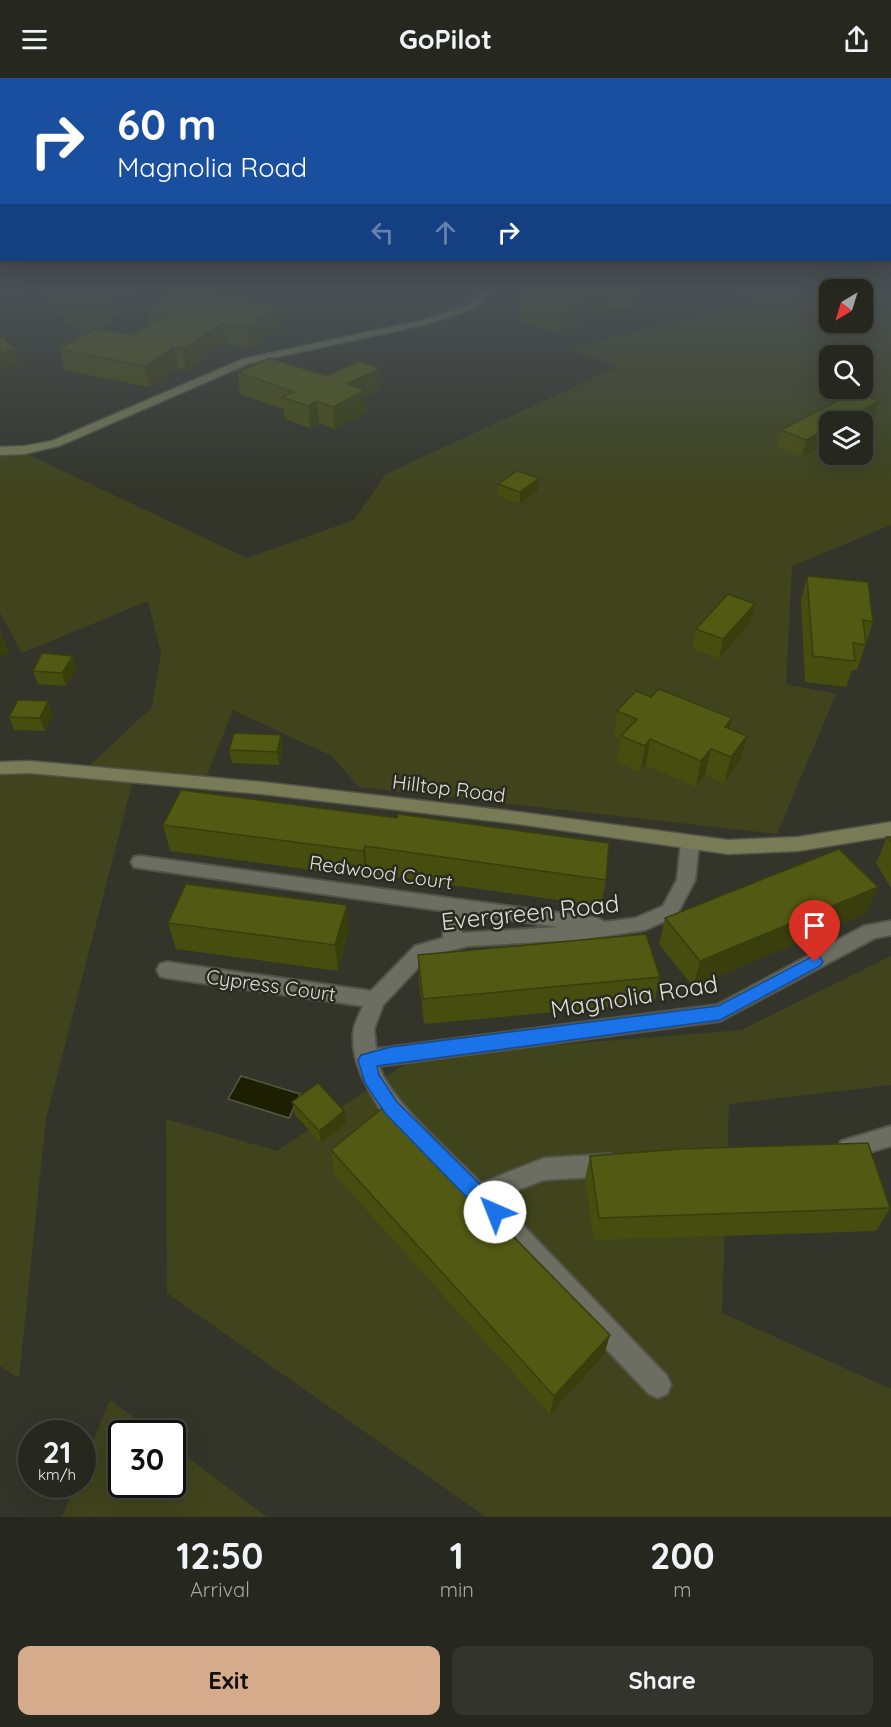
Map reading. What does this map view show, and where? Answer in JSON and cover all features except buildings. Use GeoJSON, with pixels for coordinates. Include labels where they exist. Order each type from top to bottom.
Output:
{"type":"FeatureCollection","features":[{"type":"Feature","properties":{"kind":"street"},"geometry":{"type":"LineString","coordinates":[[0,451],[24,450],[55,444],[255,359]]}},
{"type":"Feature","properties":{"kind":"street","name":"Hilltop Road"},"geometry":{"type":"LineString","coordinates":[[0,768],[29,767],[262,789],[576,826],[728,847],[765,846],[891,829]]}},
{"type":"Feature","properties":{"kind":"street","name":"Evergreen Road"},"geometry":{"type":"LineString","coordinates":[[658,1385],[391,1107],[372,1078],[367,1060],[364,1029],[375,1000],[422,951],[452,942],[579,933],[638,925],[670,911],[686,880],[690,843]]}},
{"type":"Feature","properties":{"kind":"street","name":"Redwood Court"},"geometry":{"type":"LineString","coordinates":[[140,862],[616,927]]}},
{"type":"Feature","properties":{"kind":"street"},"geometry":{"type":"LineString","coordinates":[[452,942],[453,905]]}},
{"type":"Feature","properties":{"kind":"street","name":"Magnolia Road"},"geometry":{"type":"LineString","coordinates":[[367,1060],[720,1013],[871,931],[891,928]]}},
{"type":"Feature","properties":{"kind":"street","name":"Cypress Court"},"geometry":{"type":"LineString","coordinates":[[166,970],[375,1000]]}},
{"type":"Feature","properties":{"kind":"street"},"geometry":{"type":"LineString","coordinates":[[824,1150],[858,1148],[891,1136]]}},
{"type":"Feature","properties":{"kind":"street"},"geometry":{"type":"LineString","coordinates":[[478,1195],[544,1169],[635,1164]]}},
{"type":"Feature","properties":{"kind":"shaded area"},"geometry":{"type":"Polygon","coordinates":[[[598,359],[819,359],[819,399],[873,399],[873,359],[891,359],[891,525],[792,566],[786,684],[836,694],[777,834],[359,787],[332,756],[233,710],[206,778],[134,776],[46,1119],[19,1378],[0,1366],[0,774],[83,772],[152,707],[161,653],[148,601],[22,653],[0,613],[0,449],[25,453],[247,558],[354,520],[386,474],[619,366],[598,359]]]}},
{"type":"Feature","properties":{"kind":"shaded area"},"geometry":{"type":"Polygon","coordinates":[[[891,956],[891,1085],[729,1104],[722,1313],[891,1389],[891,1517],[486,1517],[167,1293],[166,1119],[277,1151],[417,1056],[741,1030],[891,956]]]}},
{"type":"Feature","properties":{"kind":"shaded area"},"geometry":{"type":"Polygon","coordinates":[[[241,1076],[300,1094],[289,1118],[228,1099],[241,1076]]]}},
{"type":"Feature","properties":{"kind":"shaded area"},"geometry":{"type":"Polygon","coordinates":[[[110,1400],[137,1420],[108,1420],[108,1498],[186,1498],[186,1456],[267,1517],[62,1517],[70,1498],[96,1498],[96,1435],[110,1400]]]}},
{"type":"Feature","properties":{"kind":"route"},"geometry":{"type":"LineString","coordinates":[[495,1212],[391,1107],[372,1078],[367,1060],[720,1013],[815,962]]}}]}
